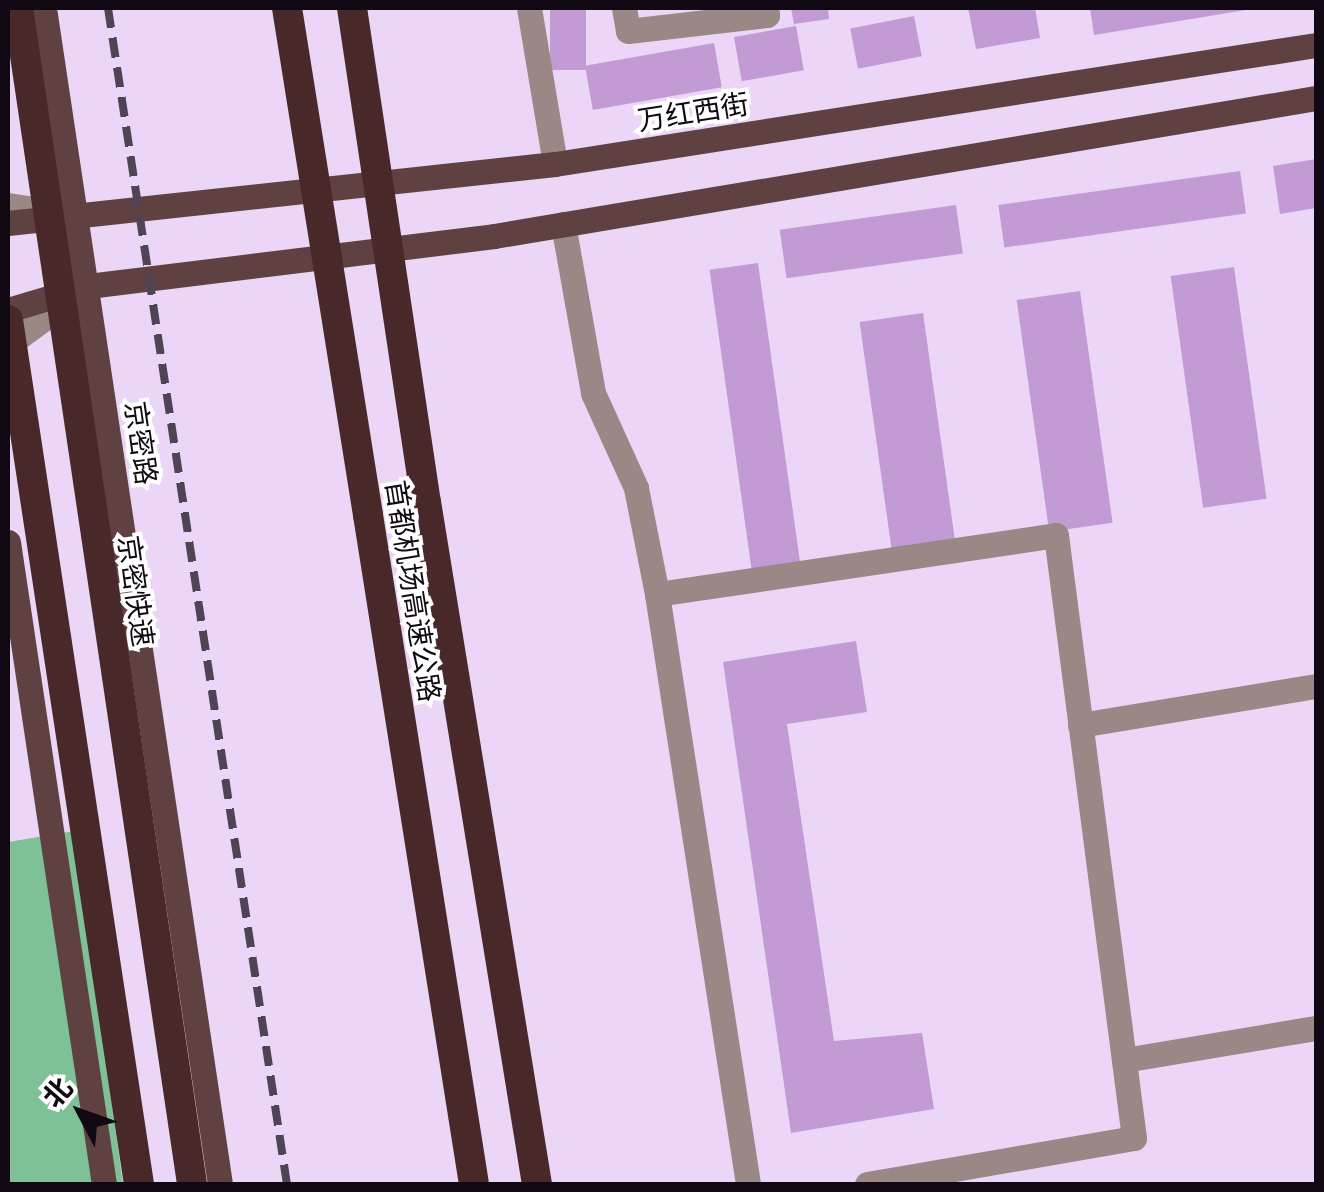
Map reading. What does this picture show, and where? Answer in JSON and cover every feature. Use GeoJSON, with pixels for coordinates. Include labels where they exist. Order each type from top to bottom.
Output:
{"type":"FeatureCollection","features":[{"type":"Feature","properties":{"kind":"highway","name":"京密快速"},"geometry":{"type":"LineString","coordinates":[[18,8],[192,1184]]}},
{"type":"Feature","properties":{"kind":"highway","name":"首都机场高速公路"},"geometry":{"type":"LineString","coordinates":[[287,8],[474,1184]]}},
{"type":"Feature","properties":{"kind":"highway","name":"首都机场高速公路"},"geometry":{"type":"LineString","coordinates":[[352,8],[426,502],[537,1184]]}},
{"type":"Feature","properties":{"kind":"highway"},"geometry":{"type":"LineString","coordinates":[[8,320],[139,1184]]}},
{"type":"Feature","properties":{"kind":"main road","name":"京密路"},"geometry":{"type":"LineString","coordinates":[[44,8],[220,1184]]}},
{"type":"Feature","properties":{"kind":"main road","name":"万红西街"},"geometry":{"type":"LineString","coordinates":[[8,223],[554,164],[1316,45]]}},
{"type":"Feature","properties":{"kind":"main road"},"geometry":{"type":"LineString","coordinates":[[8,310],[88,286],[563,224],[1316,98]]}},
{"type":"Feature","properties":{"kind":"main road"},"geometry":{"type":"LineString","coordinates":[[8,542],[104,1184]]}},
{"type":"Feature","properties":{"kind":"street"},"geometry":{"type":"LineString","coordinates":[[529,8],[554,164]]}},
{"type":"Feature","properties":{"kind":"street"},"geometry":{"type":"LineString","coordinates":[[624,8],[628,30],[767,15],[766,8]]}},
{"type":"Feature","properties":{"kind":"street"},"geometry":{"type":"LineString","coordinates":[[8,205],[76,215]]}},
{"type":"Feature","properties":{"kind":"street"},"geometry":{"type":"LineString","coordinates":[[563,224],[593,393],[636,488],[657,594],[748,1184]]}},
{"type":"Feature","properties":{"kind":"street"},"geometry":{"type":"LineString","coordinates":[[8,345],[88,286]]}},
{"type":"Feature","properties":{"kind":"street"},"geometry":{"type":"LineString","coordinates":[[657,594],[1056,535],[1134,1138],[867,1184]]}},
{"type":"Feature","properties":{"kind":"street"},"geometry":{"type":"LineString","coordinates":[[1080,725],[1316,686]]}},
{"type":"Feature","properties":{"kind":"street"},"geometry":{"type":"LineString","coordinates":[[1124,1060],[1316,1028]]}},
{"type":"Feature","properties":{"kind":"green space"},"geometry":{"type":"Polygon","coordinates":[[[74,831],[123,1184],[8,1184],[8,842],[74,831]]]}},
{"type":"Feature","properties":{"kind":"building"},"geometry":{"type":"Polygon","coordinates":[[[550,8],[586,8],[586,70],[550,70],[550,8]]]}},
{"type":"Feature","properties":{"kind":"building"},"geometry":{"type":"Polygon","coordinates":[[[791,8],[828,8],[829,19],[794,24],[791,8]]]}},
{"type":"Feature","properties":{"kind":"building"},"geometry":{"type":"Polygon","coordinates":[[[968,8],[1035,8],[1040,38],[976,49],[968,8]]]}},
{"type":"Feature","properties":{"kind":"building"},"geometry":{"type":"Polygon","coordinates":[[[1090,8],[1246,8],[1246,10],[1094,35],[1090,8]]]}},
{"type":"Feature","properties":{"kind":"building"},"geometry":{"type":"Polygon","coordinates":[[[914,16],[922,56],[858,69],[850,28],[914,16]]]}},
{"type":"Feature","properties":{"kind":"building"},"geometry":{"type":"Polygon","coordinates":[[[796,26],[804,70],[742,81],[734,37],[796,26]]]}},
{"type":"Feature","properties":{"kind":"building"},"geometry":{"type":"Polygon","coordinates":[[[714,43],[722,87],[593,110],[585,66],[714,43]]]}},
{"type":"Feature","properties":{"kind":"building"},"geometry":{"type":"Polygon","coordinates":[[[1316,159],[1316,208],[1280,214],[1273,166],[1316,159]]]}},
{"type":"Feature","properties":{"kind":"building"},"geometry":{"type":"Polygon","coordinates":[[[1240,171],[1246,214],[1004,248],[998,205],[1240,171]]]}},
{"type":"Feature","properties":{"kind":"building"},"geometry":{"type":"Polygon","coordinates":[[[956,205],[963,254],[787,278],[780,230],[956,205]]]}},
{"type":"Feature","properties":{"kind":"building"},"geometry":{"type":"Polygon","coordinates":[[[758,263],[801,566],[752,573],[709,270],[758,263]]]}},
{"type":"Feature","properties":{"kind":"building"},"geometry":{"type":"Polygon","coordinates":[[[1234,267],[1267,499],[1203,508],[1171,276],[1234,267]]]}},
{"type":"Feature","properties":{"kind":"building"},"geometry":{"type":"Polygon","coordinates":[[[1080,291],[1113,523],[1049,532],[1017,300],[1080,291]]]}},
{"type":"Feature","properties":{"kind":"building"},"geometry":{"type":"Polygon","coordinates":[[[923,313],[956,545],[892,554],[860,322],[923,313]]]}},
{"type":"Feature","properties":{"kind":"building"},"geometry":{"type":"Polygon","coordinates":[[[856,641],[867,712],[787,724],[834,1041],[922,1033],[934,1109],[791,1133],[723,662],[856,641]]]}},
{"type":"Feature","properties":{"kind":"railway"},"geometry":{"type":"LineString","coordinates":[[108,8],[287,1184]]}}]}
